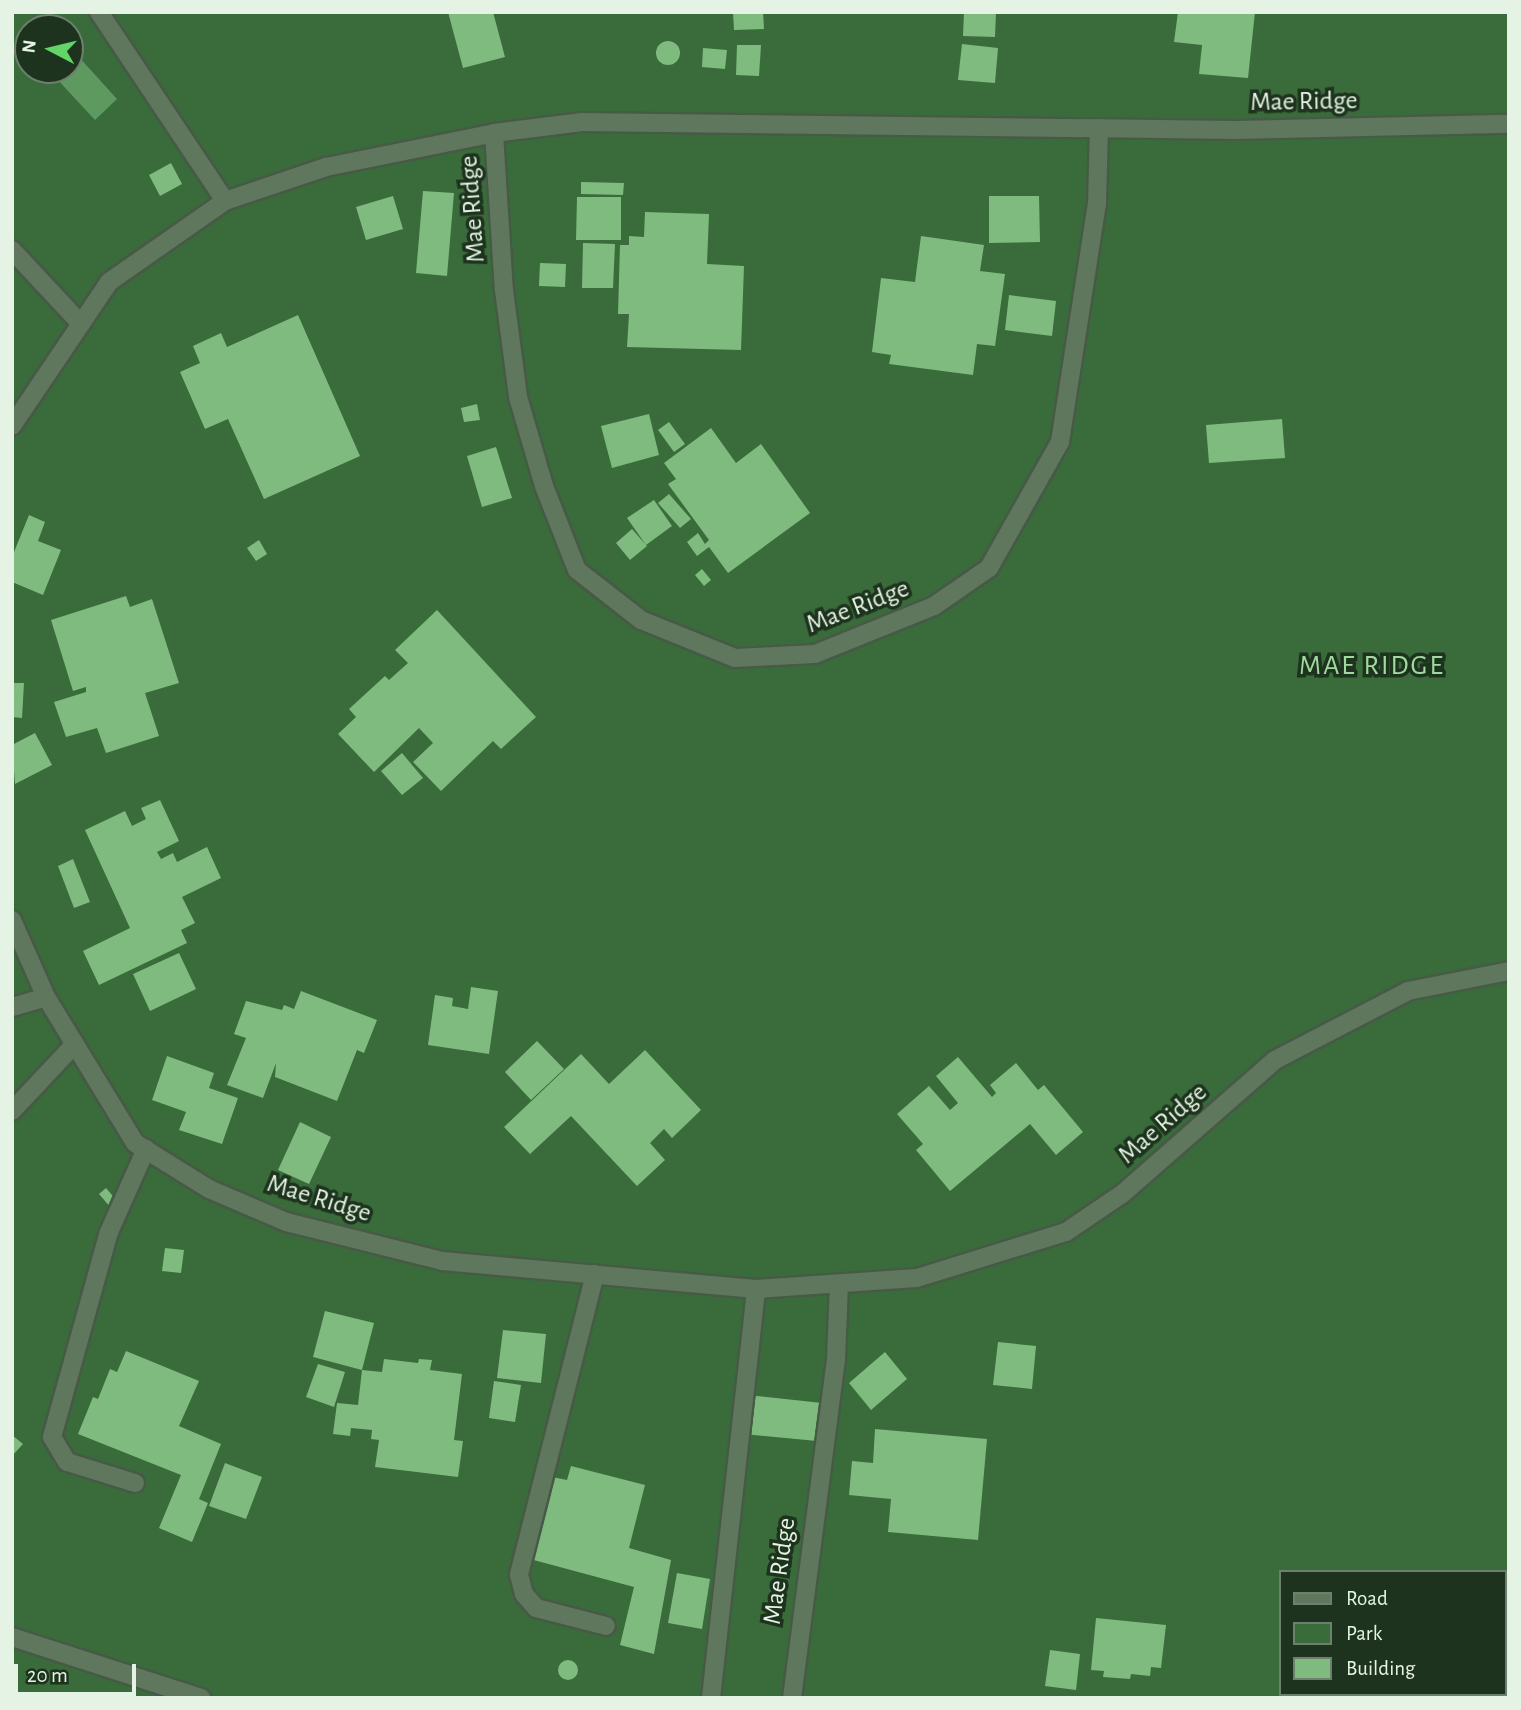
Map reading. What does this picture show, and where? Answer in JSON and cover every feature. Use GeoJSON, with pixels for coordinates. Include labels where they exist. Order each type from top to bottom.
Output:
{"type":"FeatureCollection","features":[{"type":"Feature","properties":{"kind":"street"},"geometry":{"type":"LineString","coordinates":[[99,12],[225,201]]}},
{"type":"Feature","properties":{"kind":"street","name":"Mae Ridge"},"geometry":{"type":"LineString","coordinates":[[12,426],[109,282],[225,201],[327,167],[494,133],[582,122],[1100,128],[1509,124]]}},
{"type":"Feature","properties":{"kind":"street","name":"Mae Ridge"},"geometry":{"type":"LineString","coordinates":[[494,133],[504,290],[518,397],[544,486],[577,570],[640,620],[735,658],[815,654],[934,606],[989,568],[1060,442],[1097,204],[1100,128]]}},
{"type":"Feature","properties":{"kind":"street"},"geometry":{"type":"LineString","coordinates":[[12,250],[81,324]]}},
{"type":"Feature","properties":{"kind":"street","name":"Mae Ridge"},"geometry":{"type":"LineString","coordinates":[[12,920],[46,997],[135,1143],[209,1189],[286,1222],[442,1261],[756,1289],[917,1278],[1066,1232],[1122,1194],[1275,1060],[1409,991],[1509,971]]}},
{"type":"Feature","properties":{"kind":"street"},"geometry":{"type":"LineString","coordinates":[[12,1007],[46,997]]}},
{"type":"Feature","properties":{"kind":"street"},"geometry":{"type":"LineString","coordinates":[[12,1111],[75,1044]]}},
{"type":"Feature","properties":{"kind":"street"},"geometry":{"type":"LineString","coordinates":[[135,1483],[67,1462],[52,1437],[109,1232],[145,1149]]}},
{"type":"Feature","properties":{"kind":"street"},"geometry":{"type":"LineString","coordinates":[[595,1274],[519,1575],[524,1594],[536,1608],[606,1626]]}},
{"type":"Feature","properties":{"kind":"street","name":"Mae Ridge"},"geometry":{"type":"LineString","coordinates":[[792,1698],[836,1359],[839,1284]]}},
{"type":"Feature","properties":{"kind":"street","name":"Mae Ridge"},"geometry":{"type":"LineString","coordinates":[[711,1698],[756,1289]]}},
{"type":"Feature","properties":{"kind":"street"},"geometry":{"type":"LineString","coordinates":[[12,1637],[201,1698]]}},
{"type":"Feature","properties":{"kind":"green space"},"geometry":{"type":"Polygon","coordinates":[[[12,12],[1509,12],[1509,1698],[12,1698],[12,12]]]}},
{"type":"Feature","properties":{"kind":"shaded area"},"geometry":{"type":"Polygon","coordinates":[[[84,63],[117,99],[95,120],[62,84],[84,84],[84,63]]]}},
{"type":"Feature","properties":{"kind":"building"},"geometry":{"type":"Polygon","coordinates":[[[448,12],[493,12],[505,57],[463,68],[448,12]]]}},
{"type":"Feature","properties":{"kind":"building"},"geometry":{"type":"Polygon","coordinates":[[[733,12],[763,12],[764,29],[734,30],[733,12]]]}},
{"type":"Feature","properties":{"kind":"building"},"geometry":{"type":"Polygon","coordinates":[[[964,12],[996,12],[995,37],[963,36],[964,12]]]}},
{"type":"Feature","properties":{"kind":"building"},"geometry":{"type":"Polygon","coordinates":[[[1178,12],[1255,12],[1248,78],[1199,74],[1202,45],[1174,42],[1178,12]]]}},
{"type":"Feature","properties":{"kind":"building"},"geometry":{"type":"Polygon","coordinates":[[[668,41],[679,48],[680,53],[673,64],[668,65],[657,58],[656,53],[663,42],[668,41]]]}},
{"type":"Feature","properties":{"kind":"building"},"geometry":{"type":"Polygon","coordinates":[[[962,44],[998,48],[995,83],[958,80],[962,44]]]}},
{"type":"Feature","properties":{"kind":"building"},"geometry":{"type":"Polygon","coordinates":[[[737,45],[761,45],[759,76],[736,75],[737,45]]]}},
{"type":"Feature","properties":{"kind":"building"},"geometry":{"type":"Polygon","coordinates":[[[703,48],[727,50],[725,69],[702,67],[703,48]]]}},
{"type":"Feature","properties":{"kind":"building"},"geometry":{"type":"Polygon","coordinates":[[[171,163],[182,184],[160,196],[149,175],[171,163]]]}},
{"type":"Feature","properties":{"kind":"building"},"geometry":{"type":"Polygon","coordinates":[[[581,182],[624,183],[623,195],[581,194],[581,182]]]}},
{"type":"Feature","properties":{"kind":"building"},"geometry":{"type":"Polygon","coordinates":[[[423,191],[454,193],[447,276],[416,273],[423,191]]]}},
{"type":"Feature","properties":{"kind":"building"},"geometry":{"type":"Polygon","coordinates":[[[393,196],[403,229],[366,240],[356,207],[393,196]]]}},
{"type":"Feature","properties":{"kind":"building"},"geometry":{"type":"Polygon","coordinates":[[[989,196],[1039,196],[1040,242],[989,243],[989,196]]]}},
{"type":"Feature","properties":{"kind":"building"},"geometry":{"type":"Polygon","coordinates":[[[577,197],[621,197],[621,240],[576,240],[577,197]]]}},
{"type":"Feature","properties":{"kind":"building"},"geometry":{"type":"Polygon","coordinates":[[[645,212],[709,214],[707,264],[744,266],[741,350],[627,347],[629,314],[618,314],[620,245],[629,245],[629,236],[644,237],[645,212]]]}},
{"type":"Feature","properties":{"kind":"building"},"geometry":{"type":"Polygon","coordinates":[[[921,236],[984,245],[980,271],[1005,274],[995,346],[977,344],[973,375],[889,364],[891,355],[872,352],[881,278],[915,282],[921,236]]]}},
{"type":"Feature","properties":{"kind":"building"},"geometry":{"type":"Polygon","coordinates":[[[583,243],[615,244],[613,288],[582,288],[583,243]]]}},
{"type":"Feature","properties":{"kind":"building"},"geometry":{"type":"Polygon","coordinates":[[[540,263],[566,264],[565,287],[539,286],[540,263]]]}},
{"type":"Feature","properties":{"kind":"building"},"geometry":{"type":"Polygon","coordinates":[[[1009,295],[1056,301],[1052,336],[1005,330],[1009,295]]]}},
{"type":"Feature","properties":{"kind":"building"},"geometry":{"type":"Polygon","coordinates":[[[298,315],[360,456],[264,499],[228,419],[205,429],[180,372],[200,363],[193,346],[221,333],[227,347],[298,315]]]}},
{"type":"Feature","properties":{"kind":"building"},"geometry":{"type":"Polygon","coordinates":[[[477,404],[480,420],[464,422],[461,408],[477,404]]]}},
{"type":"Feature","properties":{"kind":"building"},"geometry":{"type":"Polygon","coordinates":[[[649,414],[659,455],[612,468],[601,426],[649,414]]]}},
{"type":"Feature","properties":{"kind":"building"},"geometry":{"type":"Polygon","coordinates":[[[1282,419],[1285,458],[1209,463],[1206,425],[1282,419]]]}},
{"type":"Feature","properties":{"kind":"building"},"geometry":{"type":"Polygon","coordinates":[[[669,422],[685,444],[674,452],[658,430],[669,422]]]}},
{"type":"Feature","properties":{"kind":"building"},"geometry":{"type":"Polygon","coordinates":[[[711,428],[736,463],[761,444],[810,513],[728,573],[709,547],[697,556],[687,542],[698,533],[705,544],[709,540],[668,484],[676,479],[664,463],[711,428]]]}},
{"type":"Feature","properties":{"kind":"building"},"geometry":{"type":"Polygon","coordinates":[[[496,447],[512,498],[482,507],[467,456],[496,447]]]}},
{"type":"Feature","properties":{"kind":"building"},"geometry":{"type":"Polygon","coordinates":[[[669,494],[691,519],[680,528],[658,503],[669,494]]]}},
{"type":"Feature","properties":{"kind":"building"},"geometry":{"type":"Polygon","coordinates":[[[654,500],[672,526],[646,545],[627,518],[654,500]]]}},
{"type":"Feature","properties":{"kind":"building"},"geometry":{"type":"Polygon","coordinates":[[[29,515],[45,522],[38,541],[61,550],[43,595],[12,582],[12,557],[29,515]]]}},
{"type":"Feature","properties":{"kind":"building"},"geometry":{"type":"Polygon","coordinates":[[[632,529],[647,546],[630,560],[616,543],[632,529]]]}},
{"type":"Feature","properties":{"kind":"building"},"geometry":{"type":"Polygon","coordinates":[[[259,540],[267,554],[256,561],[247,548],[259,540]]]}},
{"type":"Feature","properties":{"kind":"building"},"geometry":{"type":"Polygon","coordinates":[[[702,569],[711,580],[704,586],[695,575],[702,569]]]}},
{"type":"Feature","properties":{"kind":"building"},"geometry":{"type":"Polygon","coordinates":[[[126,596],[130,607],[152,599],[179,683],[145,693],[159,736],[106,753],[97,728],[66,737],[54,702],[86,692],[86,687],[73,691],[51,620],[126,596]]]}},
{"type":"Feature","properties":{"kind":"building"},"geometry":{"type":"Polygon","coordinates":[[[437,610],[536,717],[501,749],[493,741],[441,791],[413,762],[433,743],[419,728],[374,772],[338,734],[356,717],[349,709],[385,676],[389,680],[408,663],[395,650],[437,610]]]}},
{"type":"Feature","properties":{"kind":"building"},"geometry":{"type":"Polygon","coordinates":[[[12,683],[24,683],[22,718],[12,717],[12,683]]]}},
{"type":"Feature","properties":{"kind":"building"},"geometry":{"type":"Polygon","coordinates":[[[35,733],[52,765],[15,784],[12,745],[35,733]]]}},
{"type":"Feature","properties":{"kind":"building"},"geometry":{"type":"Polygon","coordinates":[[[402,753],[423,778],[402,795],[381,771],[402,753]]]}},
{"type":"Feature","properties":{"kind":"building"},"geometry":{"type":"Polygon","coordinates":[[[160,800],[179,841],[157,852],[161,859],[173,853],[177,862],[207,847],[221,878],[182,897],[195,923],[181,930],[187,943],[99,985],[83,951],[130,928],[85,830],[125,811],[132,826],[146,819],[141,808],[160,800]]]}},
{"type":"Feature","properties":{"kind":"building"},"geometry":{"type":"Polygon","coordinates":[[[73,859],[90,902],[74,908],[58,866],[73,859]]]}},
{"type":"Feature","properties":{"kind":"building"},"geometry":{"type":"Polygon","coordinates":[[[179,953],[196,989],[150,1011],[133,974],[179,953]]]}},
{"type":"Feature","properties":{"kind":"building"},"geometry":{"type":"Polygon","coordinates":[[[471,987],[498,991],[489,1054],[428,1045],[435,995],[453,998],[452,1006],[468,1009],[471,987]]]}},
{"type":"Feature","properties":{"kind":"building"},"geometry":{"type":"Polygon","coordinates":[[[301,991],[377,1020],[364,1053],[357,1050],[337,1101],[275,1077],[276,1063],[263,1098],[227,1085],[246,1038],[234,1034],[246,1001],[282,1010],[284,1005],[294,1009],[301,991]]]}},
{"type":"Feature","properties":{"kind":"building"},"geometry":{"type":"Polygon","coordinates":[[[537,1041],[564,1069],[531,1100],[505,1072],[537,1041]]]}},
{"type":"Feature","properties":{"kind":"building"},"geometry":{"type":"Polygon","coordinates":[[[645,1050],[701,1110],[672,1138],[664,1129],[650,1143],[665,1160],[637,1186],[571,1116],[530,1154],[504,1127],[581,1054],[609,1084],[645,1050]]]}},
{"type":"Feature","properties":{"kind":"building"},"geometry":{"type":"Polygon","coordinates":[[[167,1056],[214,1073],[209,1088],[238,1098],[222,1144],[179,1130],[186,1112],[152,1100],[167,1056]]]}},
{"type":"Feature","properties":{"kind":"building"},"geometry":{"type":"Polygon","coordinates":[[[958,1057],[992,1097],[996,1093],[990,1085],[1016,1063],[1038,1090],[1044,1085],[1083,1132],[1056,1155],[1030,1124],[950,1191],[916,1150],[923,1144],[897,1114],[929,1086],[950,1110],[958,1103],[936,1076],[958,1057]]]}},
{"type":"Feature","properties":{"kind":"building"},"geometry":{"type":"Polygon","coordinates":[[[300,1122],[331,1137],[309,1184],[278,1170],[300,1122]]]}},
{"type":"Feature","properties":{"kind":"building"},"geometry":{"type":"Polygon","coordinates":[[[106,1188],[118,1202],[111,1208],[99,1194],[106,1188]]]}},
{"type":"Feature","properties":{"kind":"building"},"geometry":{"type":"Polygon","coordinates":[[[165,1248],[184,1250],[181,1273],[162,1271],[165,1248]]]}},
{"type":"Feature","properties":{"kind":"building"},"geometry":{"type":"Polygon","coordinates":[[[325,1311],[374,1323],[362,1370],[313,1357],[325,1311]]]}},
{"type":"Feature","properties":{"kind":"building"},"geometry":{"type":"Polygon","coordinates":[[[503,1330],[546,1334],[541,1383],[497,1378],[503,1330]]]}},
{"type":"Feature","properties":{"kind":"building"},"geometry":{"type":"Polygon","coordinates":[[[998,1342],[1036,1346],[1032,1389],[993,1385],[998,1342]]]}},
{"type":"Feature","properties":{"kind":"building"},"geometry":{"type":"Polygon","coordinates":[[[126,1351],[199,1381],[179,1426],[221,1444],[199,1499],[208,1503],[192,1542],[159,1528],[181,1475],[78,1434],[93,1397],[98,1399],[110,1369],[117,1372],[126,1351]]]}},
{"type":"Feature","properties":{"kind":"building"},"geometry":{"type":"Polygon","coordinates":[[[885,1352],[907,1379],[871,1410],[849,1383],[885,1352]]]}},
{"type":"Feature","properties":{"kind":"building"},"geometry":{"type":"Polygon","coordinates":[[[384,1359],[418,1363],[419,1359],[432,1360],[430,1370],[462,1374],[454,1440],[463,1441],[458,1477],[375,1467],[379,1440],[371,1439],[372,1430],[351,1428],[350,1436],[333,1434],[337,1403],[358,1405],[362,1370],[382,1372],[384,1359]]]}},
{"type":"Feature","properties":{"kind":"building"},"geometry":{"type":"Polygon","coordinates":[[[318,1364],[345,1372],[334,1407],[306,1397],[318,1364]]]}},
{"type":"Feature","properties":{"kind":"building"},"geometry":{"type":"Polygon","coordinates":[[[494,1381],[521,1385],[515,1422],[489,1418],[494,1381]]]}},
{"type":"Feature","properties":{"kind":"building"},"geometry":{"type":"Polygon","coordinates":[[[748,1395],[822,1403],[817,1441],[744,1434],[748,1395]]]}},
{"type":"Feature","properties":{"kind":"building"},"geometry":{"type":"Polygon","coordinates":[[[875,1429],[987,1439],[978,1540],[888,1532],[891,1499],[849,1495],[852,1461],[873,1463],[875,1429]]]}},
{"type":"Feature","properties":{"kind":"building"},"geometry":{"type":"Polygon","coordinates":[[[12,1435],[23,1444],[12,1456],[12,1435]]]}},
{"type":"Feature","properties":{"kind":"building"},"geometry":{"type":"Polygon","coordinates":[[[225,1463],[262,1477],[246,1519],[209,1506],[225,1463]]]}},
{"type":"Feature","properties":{"kind":"building"},"geometry":{"type":"Polygon","coordinates":[[[571,1466],[645,1485],[629,1548],[671,1560],[654,1654],[620,1645],[634,1587],[530,1559],[552,1477],[567,1480],[571,1466]]]}},
{"type":"Feature","properties":{"kind":"building"},"geometry":{"type":"Polygon","coordinates":[[[677,1573],[710,1579],[702,1629],[668,1623],[677,1573]]]}},
{"type":"Feature","properties":{"kind":"building"},"geometry":{"type":"Polygon","coordinates":[[[1096,1618],[1166,1625],[1161,1668],[1151,1667],[1150,1676],[1131,1674],[1130,1679],[1103,1677],[1104,1671],[1091,1670],[1096,1618]]]}},
{"type":"Feature","properties":{"kind":"building"},"geometry":{"type":"Polygon","coordinates":[[[1050,1650],[1080,1654],[1076,1690],[1045,1686],[1050,1650]]]}},
{"type":"Feature","properties":{"kind":"building"},"geometry":{"type":"Polygon","coordinates":[[[568,1660],[575,1663],[578,1670],[575,1677],[568,1680],[561,1677],[558,1670],[561,1663],[568,1660]]]}},
{"type":"Feature","properties":{"kind":"district","name":"MAE RIDGE"},"geometry":{"type":"Point","coordinates":[1372,666]}}]}
